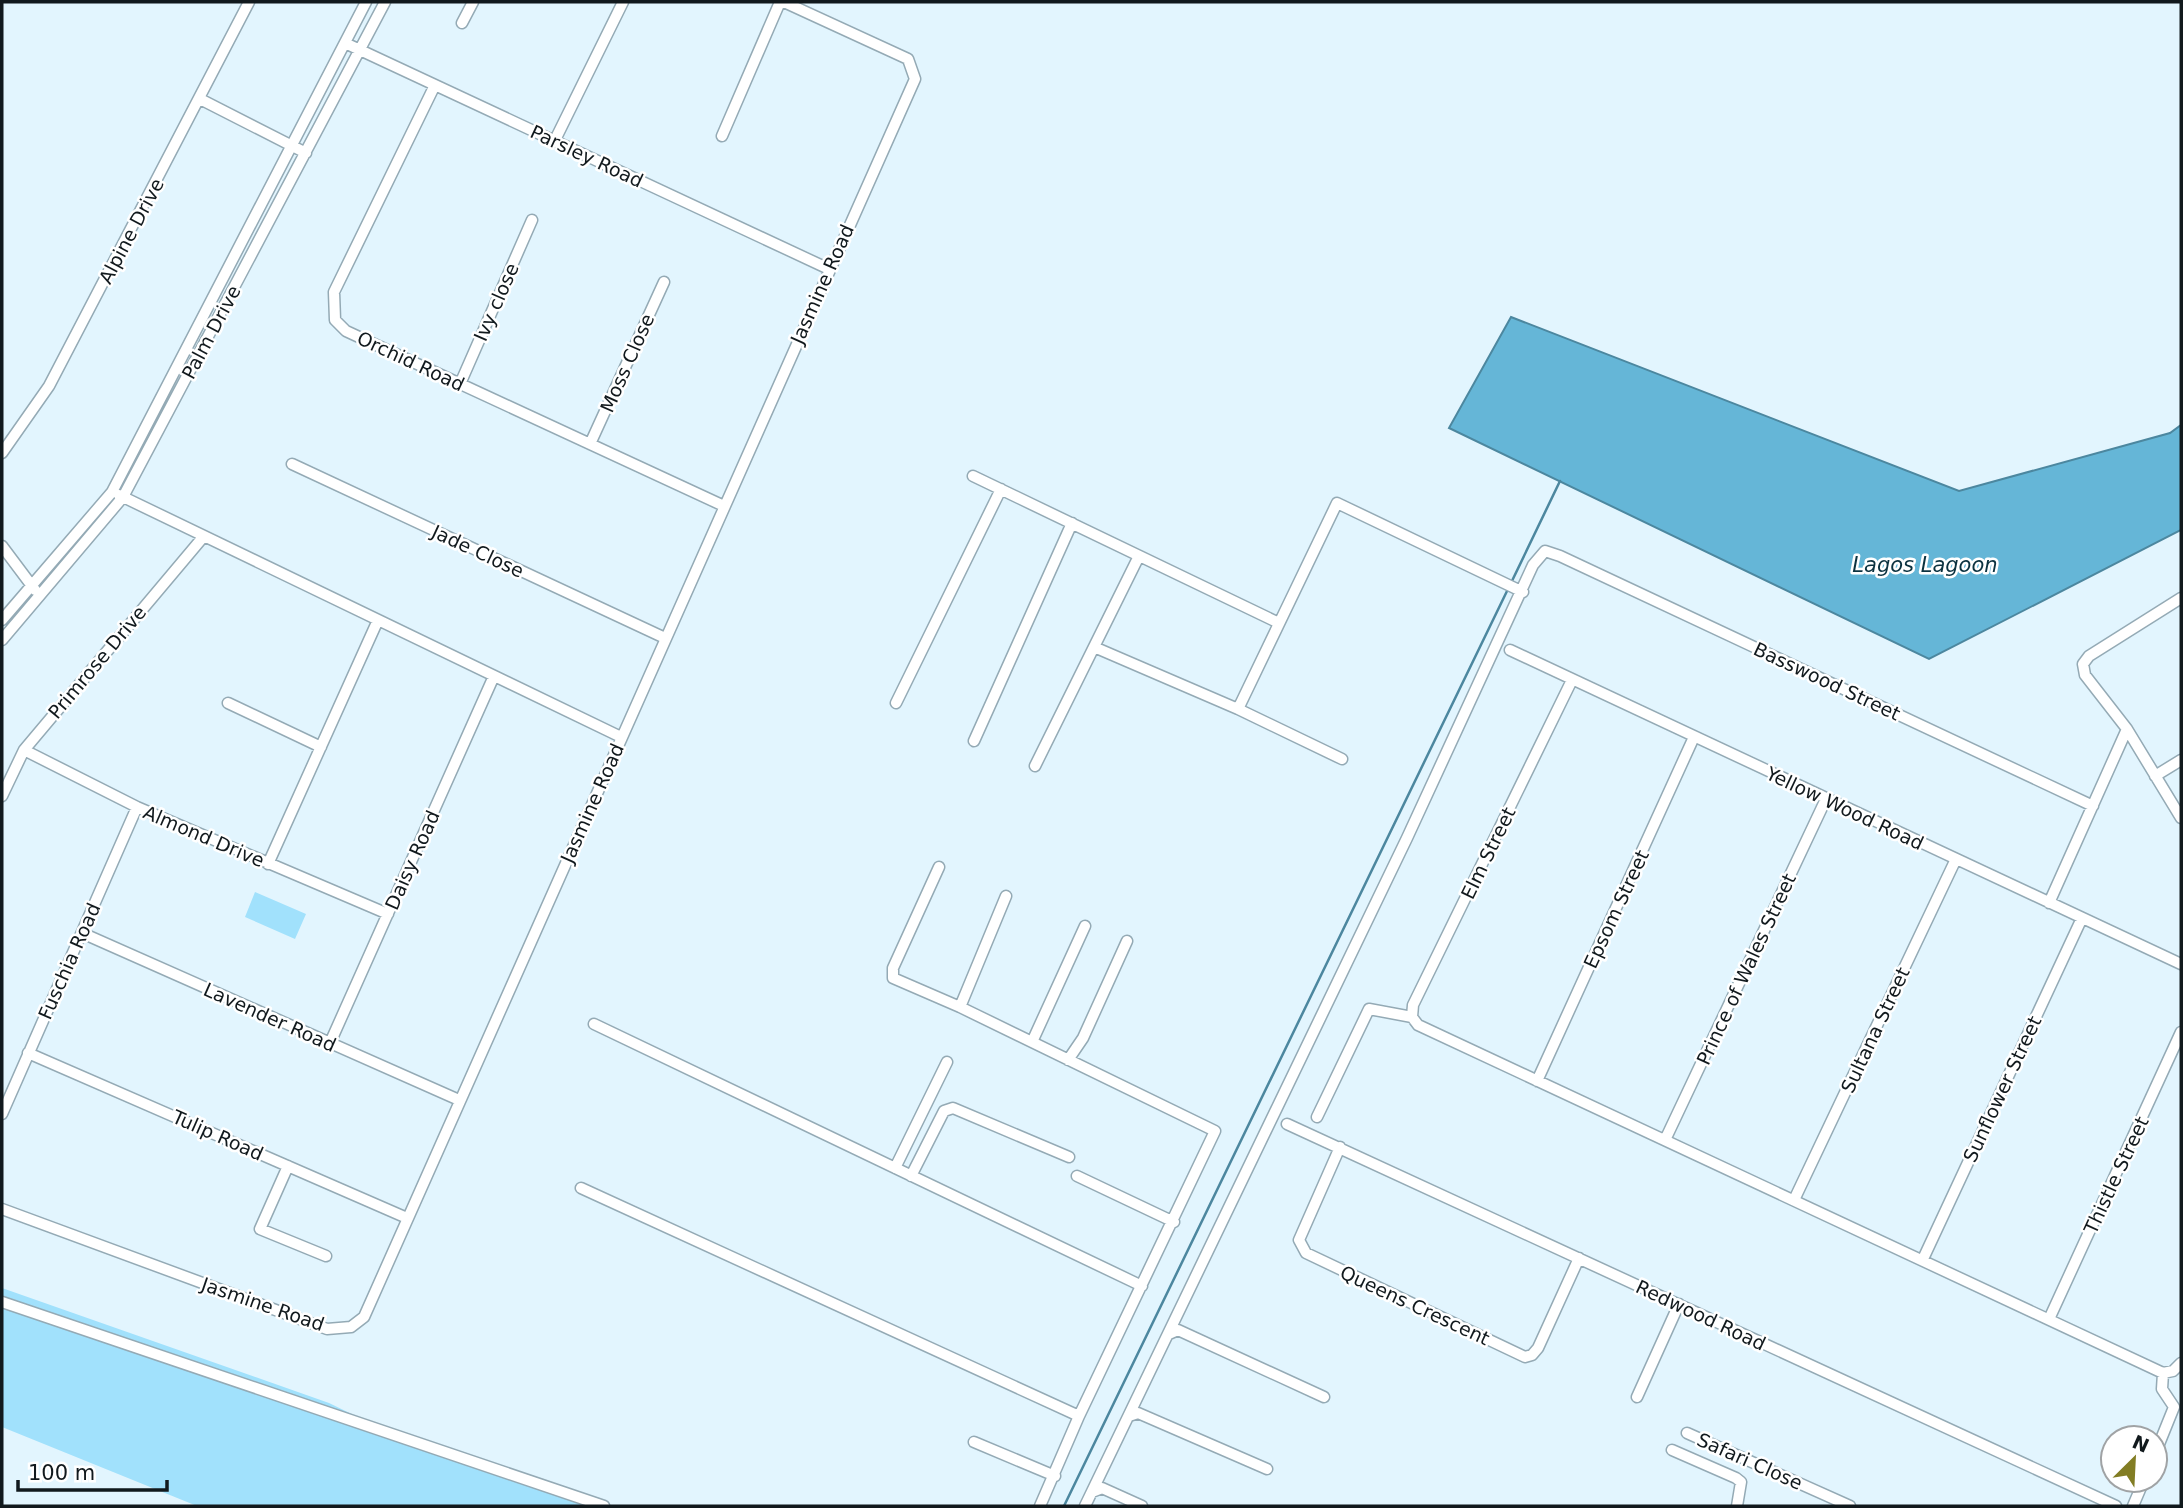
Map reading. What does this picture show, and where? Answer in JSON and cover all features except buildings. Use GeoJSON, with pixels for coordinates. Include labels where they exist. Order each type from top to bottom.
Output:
{"type":"FeatureCollection","features":[{"type":"Feature","properties":{"kind":"street","name":"Alpine Drive"},"geometry":{"type":"LineString","coordinates":[[2,453],[48,386],[200,99],[248,2]]}},
{"type":"Feature","properties":{"kind":"street","name":"Palm Drive"},"geometry":{"type":"LineString","coordinates":[[2,620],[112,492],[366,2]]}},
{"type":"Feature","properties":{"kind":"street","name":"Palm Drive"},"geometry":{"type":"LineString","coordinates":[[2,640],[123,497],[385,2]]}},
{"type":"Feature","properties":{"kind":"street"},"geometry":{"type":"LineString","coordinates":[[462,23],[473,2]]}},
{"type":"Feature","properties":{"kind":"street"},"geometry":{"type":"LineString","coordinates":[[555,141],[623,2]]}},
{"type":"Feature","properties":{"kind":"street"},"geometry":{"type":"LineString","coordinates":[[722,136],[782,2]]}},
{"type":"Feature","properties":{"kind":"street","name":"Jasmine Road"},"geometry":{"type":"LineString","coordinates":[[2,1209],[327,1329],[351,1327],[364,1317],[915,79],[908,59],[782,2]]}},
{"type":"Feature","properties":{"kind":"street","name":"Parsley Road"},"geometry":{"type":"LineString","coordinates":[[345,43],[829,269]]}},
{"type":"Feature","properties":{"kind":"street","name":"Orchid Road"},"geometry":{"type":"LineString","coordinates":[[435,85],[334,292],[335,320],[346,331],[723,506]]}},
{"type":"Feature","properties":{"kind":"street"},"geometry":{"type":"LineString","coordinates":[[200,99],[306,153]]}},
{"type":"Feature","properties":{"kind":"street","name":"Ivy close"},"geometry":{"type":"LineString","coordinates":[[460,384],[532,220]]}},
{"type":"Feature","properties":{"kind":"street","name":"Moss Close"},"geometry":{"type":"LineString","coordinates":[[590,444],[664,282]]}},
{"type":"Feature","properties":{"kind":"street","name":"Jade Close"},"geometry":{"type":"LineString","coordinates":[[292,464],[665,638]]}},
{"type":"Feature","properties":{"kind":"street"},"geometry":{"type":"LineString","coordinates":[[973,476],[1279,624]]}},
{"type":"Feature","properties":{"kind":"street"},"geometry":{"type":"LineString","coordinates":[[896,703],[1001,489]]}},
{"type":"Feature","properties":{"kind":"street"},"geometry":{"type":"LineString","coordinates":[[112,492],[621,737]]}},
{"type":"Feature","properties":{"kind":"street"},"geometry":{"type":"LineString","coordinates":[[1085,1506],[1520,591],[1337,503],[1238,709]]}},
{"type":"Feature","properties":{"kind":"street"},"geometry":{"type":"LineString","coordinates":[[974,741],[1072,523]]}},
{"type":"Feature","properties":{"kind":"street","name":"Primrose Drive"},"geometry":{"type":"LineString","coordinates":[[2,796],[23,750],[204,536]]}},
{"type":"Feature","properties":{"kind":"street"},"geometry":{"type":"LineString","coordinates":[[2,546],[40,597]]}},
{"type":"Feature","properties":{"kind":"street","name":"Basswood Street"},"geometry":{"type":"LineString","coordinates":[[1520,591],[1545,551],[1560,556],[2093,806]]}},
{"type":"Feature","properties":{"kind":"street"},"geometry":{"type":"LineString","coordinates":[[1035,766],[1139,556]]}},
{"type":"Feature","properties":{"kind":"street"},"geometry":{"type":"LineString","coordinates":[[2181,598],[2089,656],[2083,664],[2085,675],[2127,729],[2181,818]]}},
{"type":"Feature","properties":{"kind":"street"},"geometry":{"type":"LineString","coordinates":[[268,864],[378,620]]}},
{"type":"Feature","properties":{"kind":"street"},"geometry":{"type":"LineString","coordinates":[[1094,647],[1238,709],[1342,759]]}},
{"type":"Feature","properties":{"kind":"street","name":"Yellow Wood Road"},"geometry":{"type":"LineString","coordinates":[[1510,650],[2181,964]]}},
{"type":"Feature","properties":{"kind":"street","name":"Daisy Road"},"geometry":{"type":"LineString","coordinates":[[330,1043],[494,676]]}},
{"type":"Feature","properties":{"kind":"street","name":"Elm Street"},"geometry":{"type":"LineString","coordinates":[[1415,1021],[1413,1005],[1572,680]]}},
{"type":"Feature","properties":{"kind":"street"},"geometry":{"type":"LineString","coordinates":[[228,703],[321,747]]}},
{"type":"Feature","properties":{"kind":"street"},"geometry":{"type":"LineString","coordinates":[[2049,903],[2127,729]]}},
{"type":"Feature","properties":{"kind":"street","name":"Epsom Street"},"geometry":{"type":"LineString","coordinates":[[1537,1081],[1694,737]]}},
{"type":"Feature","properties":{"kind":"street","name":"Almond Drive"},"geometry":{"type":"LineString","coordinates":[[23,750],[137,807],[388,914]]}},
{"type":"Feature","properties":{"kind":"street"},"geometry":{"type":"LineString","coordinates":[[2155,776],[2181,760]]}},
{"type":"Feature","properties":{"kind":"street","name":"Prince of Wales Street"},"geometry":{"type":"LineString","coordinates":[[1665,1140],[1826,799]]}},
{"type":"Feature","properties":{"kind":"street","name":"Fuschia Road"},"geometry":{"type":"LineString","coordinates":[[2,1114],[137,807]]}},
{"type":"Feature","properties":{"kind":"street","name":"Sultana Street"},"geometry":{"type":"LineString","coordinates":[[1794,1200],[1956,859]]}},
{"type":"Feature","properties":{"kind":"street"},"geometry":{"type":"LineString","coordinates":[[939,867],[893,968],[893,978],[960,1007],[1215,1131],[1174,1222],[1079,1416],[1040,1506]]}},
{"type":"Feature","properties":{"kind":"street"},"geometry":{"type":"LineString","coordinates":[[960,1007],[1006,896]]}},
{"type":"Feature","properties":{"kind":"street","name":"Sunflower Street"},"geometry":{"type":"LineString","coordinates":[[1923,1259],[2082,918]]}},
{"type":"Feature","properties":{"kind":"street"},"geometry":{"type":"LineString","coordinates":[[1032,1042],[1085,926]]}},
{"type":"Feature","properties":{"kind":"street","name":"Lavender Road"},"geometry":{"type":"LineString","coordinates":[[82,933],[459,1100]]}},
{"type":"Feature","properties":{"kind":"street"},"geometry":{"type":"LineString","coordinates":[[1068,1060],[1083,1038],[1127,941]]}},
{"type":"Feature","properties":{"kind":"street"},"geometry":{"type":"LineString","coordinates":[[1317,1117],[1369,1009],[1415,1021],[1537,1081],[2050,1317],[2163,1373],[2173,1371],[2181,1363]]}},
{"type":"Feature","properties":{"kind":"street"},"geometry":{"type":"LineString","coordinates":[[594,1024],[1142,1286]]}},
{"type":"Feature","properties":{"kind":"street","name":"Thistle Street"},"geometry":{"type":"LineString","coordinates":[[2050,1317],[2181,1032]]}},
{"type":"Feature","properties":{"kind":"street","name":"Tulip Road"},"geometry":{"type":"LineString","coordinates":[[29,1053],[407,1218]]}},
{"type":"Feature","properties":{"kind":"street"},"geometry":{"type":"LineString","coordinates":[[895,1168],[947,1062]]}},
{"type":"Feature","properties":{"kind":"street"},"geometry":{"type":"LineString","coordinates":[[911,1176],[944,1111],[953,1108],[1069,1157]]}},
{"type":"Feature","properties":{"kind":"street","name":"Redwood Road"},"geometry":{"type":"LineString","coordinates":[[1287,1124],[2116,1506]]}},
{"type":"Feature","properties":{"kind":"street","name":"Queens Crescent"},"geometry":{"type":"LineString","coordinates":[[1340,1147],[1299,1240],[1306,1253],[1525,1357],[1532,1355],[1538,1348],[1579,1258]]}},
{"type":"Feature","properties":{"kind":"street"},"geometry":{"type":"LineString","coordinates":[[288,1166],[260,1229],[326,1256]]}},
{"type":"Feature","properties":{"kind":"street"},"geometry":{"type":"LineString","coordinates":[[1077,1176],[1174,1222]]}},
{"type":"Feature","properties":{"kind":"street"},"geometry":{"type":"LineString","coordinates":[[581,1188],[1079,1416]]}},
{"type":"Feature","properties":{"kind":"street"},"geometry":{"type":"LineString","coordinates":[[2,1302],[604,1506]]}},
{"type":"Feature","properties":{"kind":"street"},"geometry":{"type":"LineString","coordinates":[[1636,1398],[1679,1304]]}},
{"type":"Feature","properties":{"kind":"street"},"geometry":{"type":"LineString","coordinates":[[1169,1334],[1178,1330],[1324,1396]]}},
{"type":"Feature","properties":{"kind":"street"},"geometry":{"type":"LineString","coordinates":[[2163,1373],[2162,1389],[2174,1407],[2167,1424]]}},
{"type":"Feature","properties":{"kind":"street"},"geometry":{"type":"LineString","coordinates":[[1129,1416],[1138,1413],[1267,1469]]}},
{"type":"Feature","properties":{"kind":"street","name":"Safari Close"},"geometry":{"type":"LineString","coordinates":[[1687,1433],[1850,1506]]}},
{"type":"Feature","properties":{"kind":"street"},"geometry":{"type":"LineString","coordinates":[[974,1442],[1055,1476]]}},
{"type":"Feature","properties":{"kind":"street"},"geometry":{"type":"LineString","coordinates":[[1672,1450],[1741,1482],[1737,1506]]}},
{"type":"Feature","properties":{"kind":"street"},"geometry":{"type":"LineString","coordinates":[[1092,1492],[1102,1489],[1142,1506]]}},
{"type":"Feature","properties":{"kind":"shaded area"},"geometry":{"type":"Polygon","coordinates":[[[255,892],[306,914],[295,939],[245,917],[255,892]]]}},
{"type":"Feature","properties":{"kind":"shaded area"},"geometry":{"type":"Polygon","coordinates":[[[2,1288],[329,1403],[401,1438],[603,1506],[197,1506],[2,1427],[2,1288]]]}},
{"type":"Feature","properties":{"kind":"water","name":"Lagos Lagoon"},"geometry":{"type":"Polygon","coordinates":[[[1511,317],[1959,491],[2170,433],[2181,425],[2181,530],[1929,659],[1449,428],[1511,317]]]}},
{"type":"Feature","properties":{"kind":"waterway"},"geometry":{"type":"LineString","coordinates":[[1511,583],[1560,481]]}},
{"type":"Feature","properties":{"kind":"waterway"},"geometry":{"type":"LineString","coordinates":[[1064,1506],[1508,589]]}}]}
